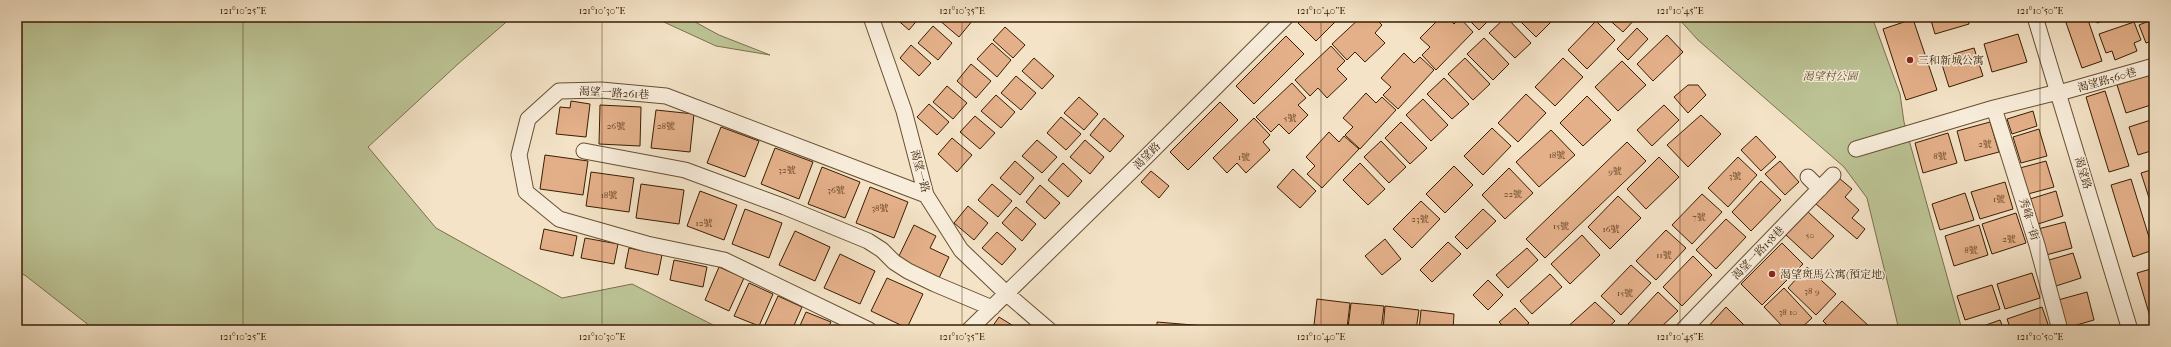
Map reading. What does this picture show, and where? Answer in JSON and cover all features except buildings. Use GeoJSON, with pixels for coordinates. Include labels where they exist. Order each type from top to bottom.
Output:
{"type":"FeatureCollection","features":[{"type":"Feature","properties":{"kind":"street","name":"渴望一路"},"geometry":{"type":"LineString","coordinates":[[871,17],[904,111],[926,195],[961,250],[1007,294],[1050,330]]}},
{"type":"Feature","properties":{"kind":"street","name":"渴望路"},"geometry":{"type":"LineString","coordinates":[[1007,294],[1286,17]]}},
{"type":"Feature","properties":{"kind":"street","name":"渴望路"},"geometry":{"type":"LineString","coordinates":[[2035,17],[2130,330]]}},
{"type":"Feature","properties":{"kind":"street","name":"渴望路560巷"},"geometry":{"type":"LineString","coordinates":[[2059,93],[2154,66]]}},
{"type":"Feature","properties":{"kind":"street","name":"渴望一路261巷"},"geometry":{"type":"LineString","coordinates":[[869,330],[724,260],[646,244],[559,219],[526,192],[519,155],[528,119],[559,91],[601,90],[666,96],[926,195]]}},
{"type":"Feature","properties":{"kind":"street"},"geometry":{"type":"LineString","coordinates":[[1856,150],[1994,108],[2059,93]]}},
{"type":"Feature","properties":{"kind":"street","name":"秀峰一街"},"geometry":{"type":"LineString","coordinates":[[1994,108],[2034,238],[2060,330]]}},
{"type":"Feature","properties":{"kind":"street"},"geometry":{"type":"LineString","coordinates":[[584,152],[685,170],[785,207],[868,241],[908,271],[992,308]]}},
{"type":"Feature","properties":{"kind":"street","name":"渴望一路158巷"},"geometry":{"type":"LineString","coordinates":[[1683,330],[1832,175]]}},
{"type":"Feature","properties":{"kind":"street"},"geometry":{"type":"LineString","coordinates":[[1808,177],[1820,189]]}},
{"type":"Feature","properties":{"kind":"street"},"geometry":{"type":"LineString","coordinates":[[969,330],[1007,294]]}},
{"type":"Feature","properties":{"kind":"green space"},"geometry":{"type":"Polygon","coordinates":[[[17,17],[512,17],[458,64],[368,147],[436,228],[562,298],[632,284],[723,330],[95,330],[26,276],[17,271],[17,17]]]}},
{"type":"Feature","properties":{"kind":"green space"},"geometry":{"type":"Polygon","coordinates":[[[653,17],[686,17],[719,35],[770,55],[716,46],[653,17]]]}},
{"type":"Feature","properties":{"kind":"green space","name":"渴望村公園"},"geometry":{"type":"Polygon","coordinates":[[[1677,17],[1872,17],[1900,94],[1904,122],[1962,330],[1899,330],[1867,198],[1844,167],[1698,40],[1677,17]]]}},
{"type":"Feature","properties":{"kind":"place","name":"三和新城公寓"},"geometry":{"type":"Point","coordinates":[1910,60]}},
{"type":"Feature","properties":{"kind":"place","name":"渴望斑馬公寓(預定地)"},"geometry":{"type":"Point","coordinates":[1772,274]}}]}
